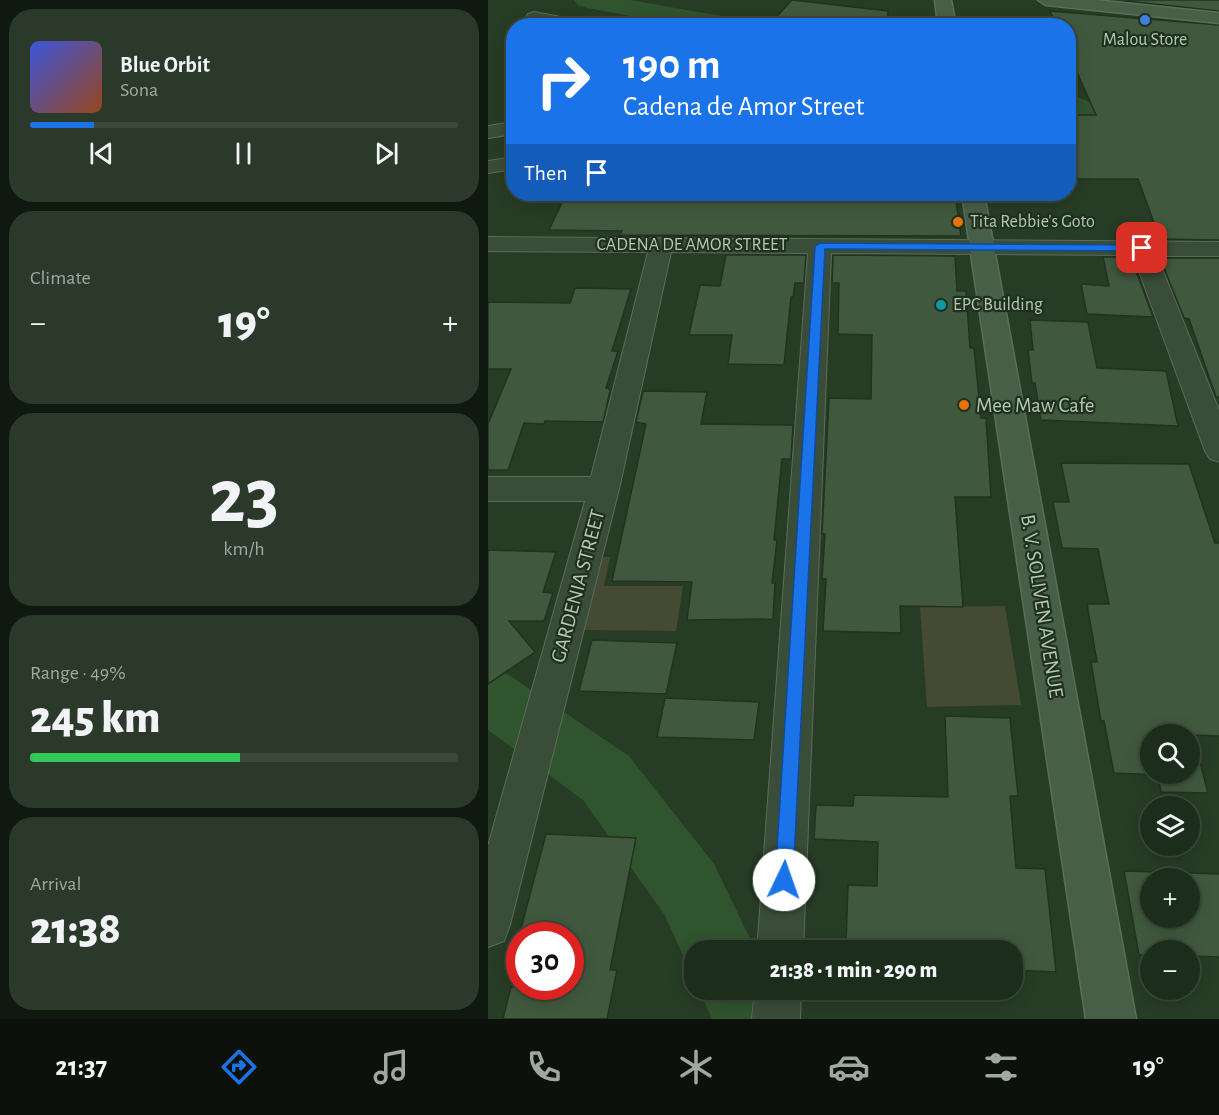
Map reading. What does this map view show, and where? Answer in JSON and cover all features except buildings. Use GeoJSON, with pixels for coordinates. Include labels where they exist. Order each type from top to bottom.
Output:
{"type":"FeatureCollection","features":[{"type":"Feature","properties":{"kind":"main road"},"geometry":{"type":"LineString","coordinates":[[943,0],[946,18]]}},
{"type":"Feature","properties":{"kind":"main road"},"geometry":{"type":"LineString","coordinates":[[1046,0],[1220,18]]}},
{"type":"Feature","properties":{"kind":"main road","name":"B. V. SOLIVEN AVENUE"},"geometry":{"type":"LineString","coordinates":[[974,201],[1111,1019]]}},
{"type":"Feature","properties":{"kind":"street"},"geometry":{"type":"LineString","coordinates":[[522,0],[535,18]]}},
{"type":"Feature","properties":{"kind":"street"},"geometry":{"type":"LineString","coordinates":[[488,132],[506,129]]}},
{"type":"Feature","properties":{"kind":"street"},"geometry":{"type":"LineString","coordinates":[[488,166],[506,164]]}},
{"type":"Feature","properties":{"kind":"street","name":"CADENA DE AMOR STREET"},"geometry":{"type":"LineString","coordinates":[[488,244],[1214,249]]}},
{"type":"Feature","properties":{"kind":"street","name":"GARDENIA STREET"},"geometry":{"type":"LineString","coordinates":[[488,925],[604,489],[661,245]]}},
{"type":"Feature","properties":{"kind":"street"},"geometry":{"type":"LineString","coordinates":[[781,940],[820,246]]}},
{"type":"Feature","properties":{"kind":"street"},"geometry":{"type":"LineString","coordinates":[[1142,248],[1220,451]]}},
{"type":"Feature","properties":{"kind":"street"},"geometry":{"type":"LineString","coordinates":[[488,489],[604,489]]}},
{"type":"Feature","properties":{"kind":"street"},"geometry":{"type":"LineString","coordinates":[[776,1019],[777,1000]]}},
{"type":"Feature","properties":{"kind":"green space"},"geometry":{"type":"Polygon","coordinates":[[[600,557],[610,557],[604,586],[683,586],[676,631],[582,630],[600,557]]]}},
{"type":"Feature","properties":{"kind":"green space"},"geometry":{"type":"Polygon","coordinates":[[[1005,606],[1021,705],[927,707],[920,607],[1005,606]]]}},
{"type":"Feature","properties":{"kind":"waterway"},"geometry":{"type":"LineString","coordinates":[[587,0],[688,18]]}},
{"type":"Feature","properties":{"kind":"waterway"},"geometry":{"type":"LineString","coordinates":[[1076,106],[1107,121],[1147,160]]}},
{"type":"Feature","properties":{"kind":"waterway"},"geometry":{"type":"LineString","coordinates":[[488,695],[606,778],[689,889],[714,940]]}},
{"type":"Feature","properties":{"kind":"waterway"},"geometry":{"type":"LineString","coordinates":[[742,1000],[751,1019]]}},
{"type":"Feature","properties":{"kind":"place","name":"Malou Store"},"geometry":{"type":"Point","coordinates":[1145,20]}},
{"type":"Feature","properties":{"kind":"place","name":"Tita Rebbie's Goto"},"geometry":{"type":"Point","coordinates":[958,222]}},
{"type":"Feature","properties":{"kind":"place","name":"EPC Building"},"geometry":{"type":"Point","coordinates":[941,305]}},
{"type":"Feature","properties":{"kind":"place","name":"Mee Maw Cafe"},"geometry":{"type":"Point","coordinates":[964,405]}},
{"type":"Feature","properties":{"kind":"route"},"geometry":{"type":"LineString","coordinates":[[784,880],[820,246],[1142,248]]}}]}
